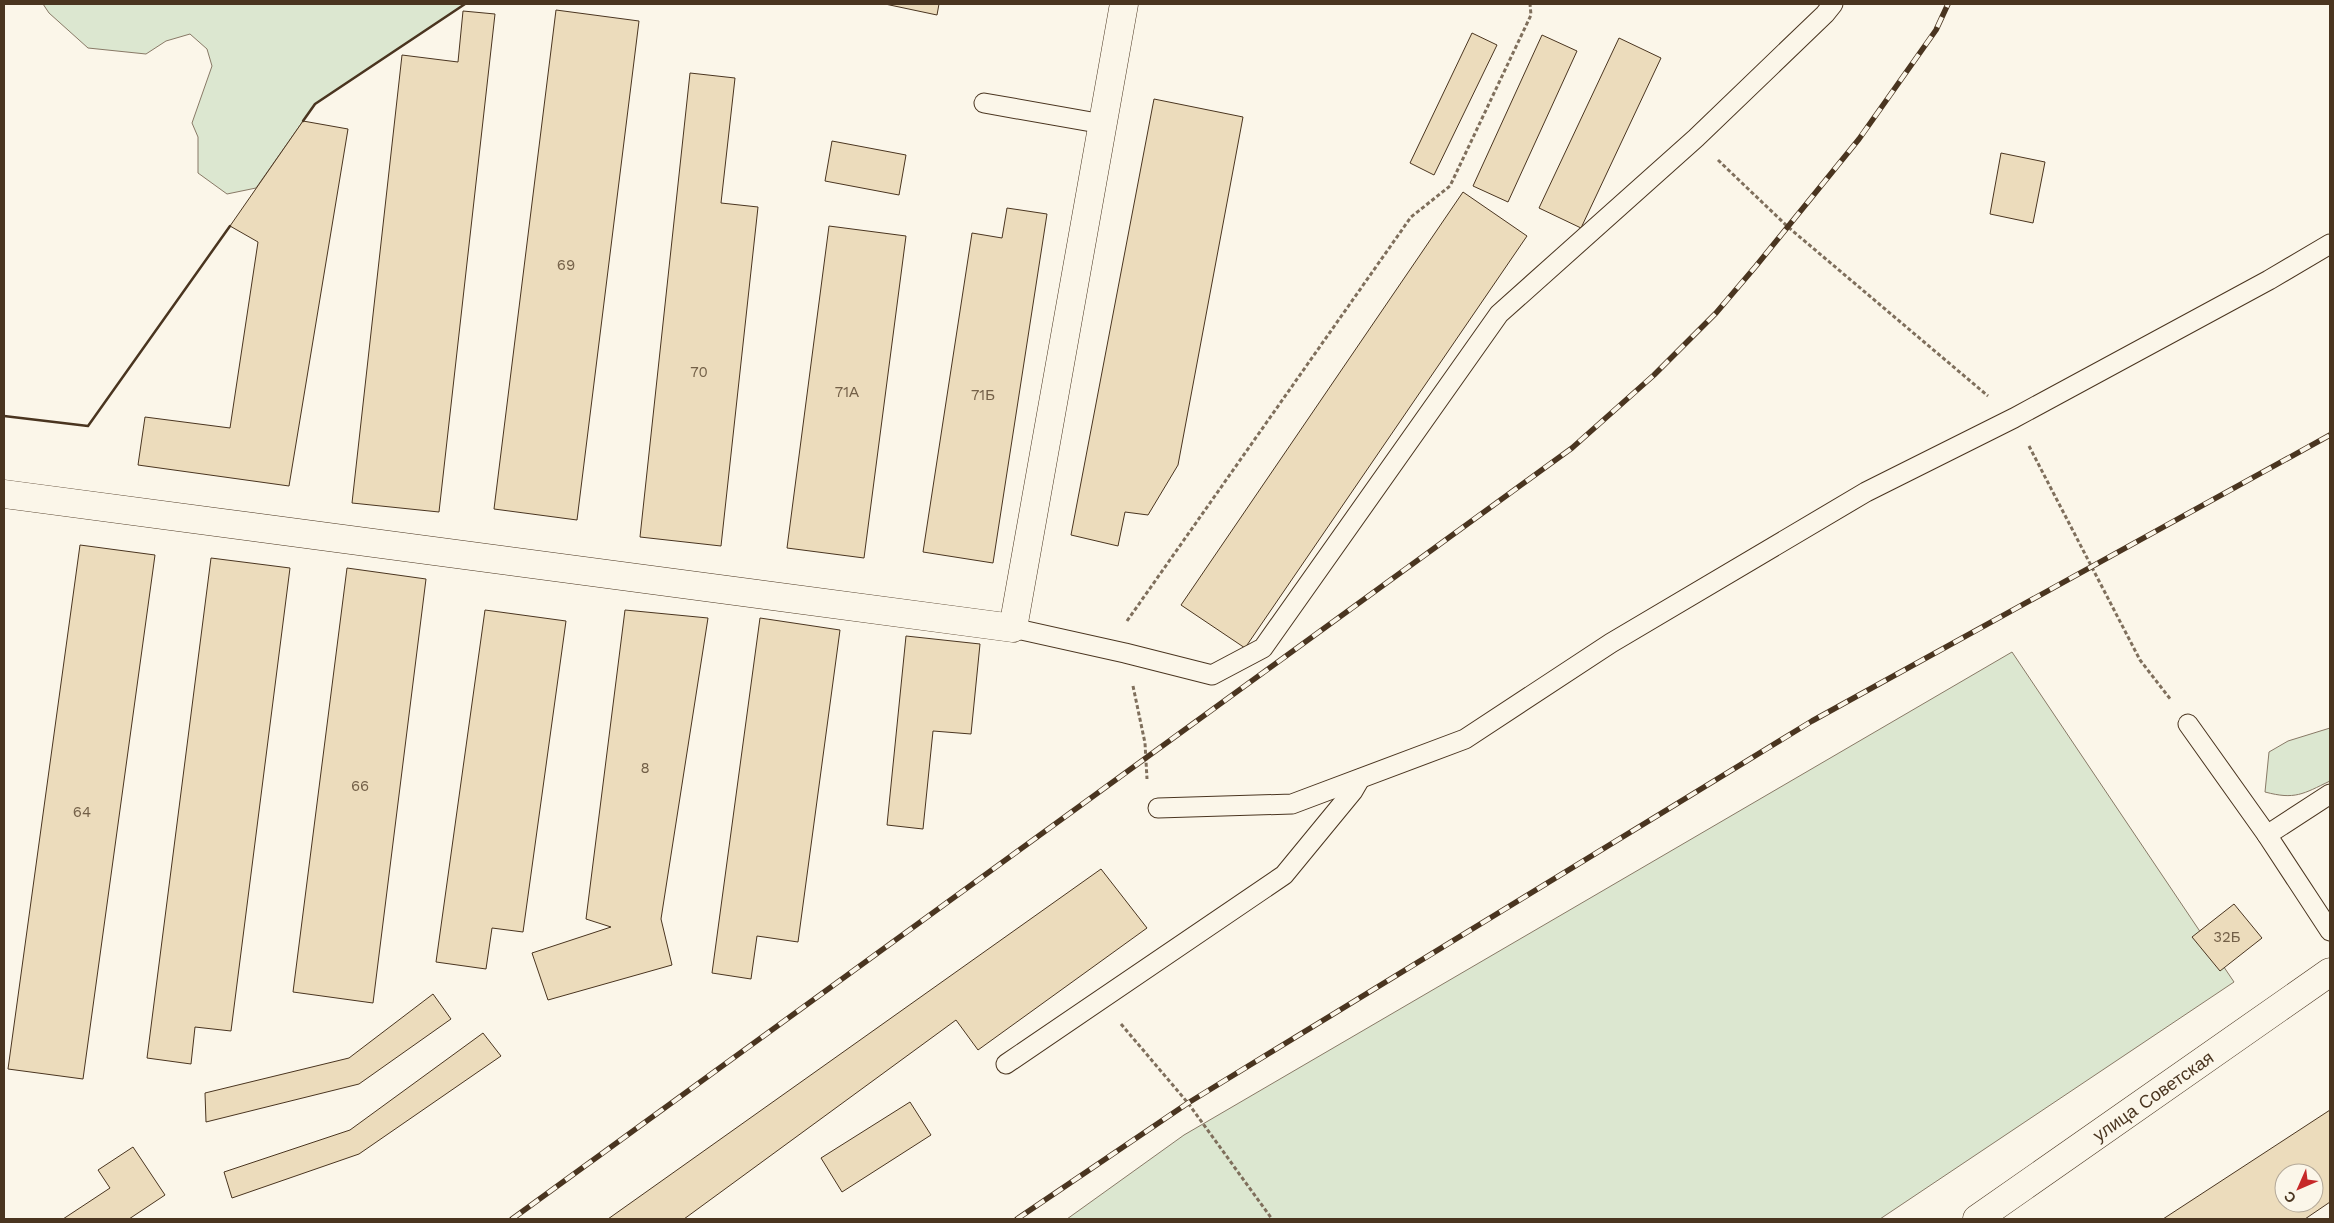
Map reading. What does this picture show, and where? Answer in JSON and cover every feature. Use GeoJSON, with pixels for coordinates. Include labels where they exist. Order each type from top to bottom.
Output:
{"type":"FeatureCollection","features":[{"type":"Feature","properties":{"kind":"street"},"geometry":{"type":"LineString","coordinates":[[4,494],[1013,628],[1124,4]]}},
{"type":"Feature","properties":{"kind":"street","name":"улица Советская"},"geometry":{"type":"LineString","coordinates":[[1976,1219],[2330,972]]}},
{"type":"Feature","properties":{"kind":"lane"},"geometry":{"type":"LineString","coordinates":[[1013,628],[1212,675],[1264,648],[1498,314],[1696,138],[1825,14],[1833,4]]}},
{"type":"Feature","properties":{"kind":"lane"},"geometry":{"type":"LineString","coordinates":[[984,103],[1103,124]]}},
{"type":"Feature","properties":{"kind":"lane"},"geometry":{"type":"LineString","coordinates":[[1158,808],[1292,804],[1466,739],[1611,643],[1866,492],[2014,418],[2269,280],[2330,244]]}},
{"type":"Feature","properties":{"kind":"lane"},"geometry":{"type":"LineString","coordinates":[[2188,724],[2268,835],[2330,931]]}},
{"type":"Feature","properties":{"kind":"lane"},"geometry":{"type":"LineString","coordinates":[[1006,1064],[1284,875],[1353,791],[1360,779]]}},
{"type":"Feature","properties":{"kind":"lane"},"geometry":{"type":"LineString","coordinates":[[2268,835],[2330,794]]}},
{"type":"Feature","properties":{"kind":"path"},"geometry":{"type":"LineString","coordinates":[[1158,808],[1146,777],[1145,743],[1125,653],[1127,620],[1411,217],[1450,186],[1531,15],[1530,4]]}},
{"type":"Feature","properties":{"kind":"path"},"geometry":{"type":"LineString","coordinates":[[1101,1000],[1188,1103],[1272,1219]]}},
{"type":"Feature","properties":{"kind":"green space"},"geometry":{"type":"Polygon","coordinates":[[[43,4],[465,4],[315,104],[256,188],[227,194],[198,173],[198,137],[192,123],[212,66],[207,49],[190,34],[166,41],[146,54],[88,48],[49,13],[43,4]]]}},
{"type":"Feature","properties":{"kind":"green space"},"geometry":{"type":"Polygon","coordinates":[[[2012,652],[2234,982],[1880,1219],[1067,1219],[1184,1135],[2012,652]]]}},
{"type":"Feature","properties":{"kind":"green space"},"geometry":{"type":"Polygon","coordinates":[[[2330,728],[2330,781],[2299,794],[2284,795],[2265,792],[2269,752],[2288,741],[2330,728]]]}},
{"type":"Feature","properties":{"kind":"building"},"geometry":{"type":"Polygon","coordinates":[[[885,4],[939,4],[937,15],[885,4]]]}},
{"type":"Feature","properties":{"kind":"building"},"geometry":{"type":"Polygon","coordinates":[[[556,10],[639,21],[577,520],[494,509],[556,10]]]}},
{"type":"Feature","properties":{"kind":"building"},"geometry":{"type":"Polygon","coordinates":[[[463,11],[495,14],[439,512],[352,503],[402,55],[458,62],[463,11]]]}},
{"type":"Feature","properties":{"kind":"building"},"geometry":{"type":"Polygon","coordinates":[[[1472,33],[1497,45],[1434,175],[1410,163],[1472,33]]]}},
{"type":"Feature","properties":{"kind":"building"},"geometry":{"type":"Polygon","coordinates":[[[1542,35],[1577,51],[1508,202],[1473,186],[1542,35]]]}},
{"type":"Feature","properties":{"kind":"building"},"geometry":{"type":"Polygon","coordinates":[[[1619,38],[1661,58],[1581,228],[1539,208],[1619,38]]]}},
{"type":"Feature","properties":{"kind":"building"},"geometry":{"type":"Polygon","coordinates":[[[690,73],[735,78],[721,203],[758,207],[721,546],[640,537],[690,73]]]}},
{"type":"Feature","properties":{"kind":"building"},"geometry":{"type":"Polygon","coordinates":[[[1154,99],[1243,117],[1178,465],[1148,515],[1125,512],[1118,546],[1071,535],[1154,99]]]}},
{"type":"Feature","properties":{"kind":"building"},"geometry":{"type":"Polygon","coordinates":[[[303,121],[348,129],[289,486],[138,465],[145,417],[230,428],[258,242],[230,226],[303,121]]]}},
{"type":"Feature","properties":{"kind":"building"},"geometry":{"type":"Polygon","coordinates":[[[832,141],[906,155],[899,195],[825,181],[832,141]]]}},
{"type":"Feature","properties":{"kind":"building"},"geometry":{"type":"Polygon","coordinates":[[[2001,153],[2045,162],[2033,223],[1990,214],[2001,153]]]}},
{"type":"Feature","properties":{"kind":"building"},"geometry":{"type":"Polygon","coordinates":[[[1463,192],[1527,236],[1245,648],[1181,605],[1463,192]]]}},
{"type":"Feature","properties":{"kind":"building"},"geometry":{"type":"Polygon","coordinates":[[[1007,208],[1047,214],[993,563],[923,552],[972,233],[1002,238],[1007,208]]]}},
{"type":"Feature","properties":{"kind":"building"},"geometry":{"type":"Polygon","coordinates":[[[829,226],[906,236],[864,558],[787,548],[829,226]]]}},
{"type":"Feature","properties":{"kind":"building"},"geometry":{"type":"Polygon","coordinates":[[[80,545],[155,555],[83,1079],[8,1069],[80,545]]]}},
{"type":"Feature","properties":{"kind":"building"},"geometry":{"type":"Polygon","coordinates":[[[211,558],[290,568],[231,1031],[195,1027],[191,1064],[147,1058],[211,558]]]}},
{"type":"Feature","properties":{"kind":"building"},"geometry":{"type":"Polygon","coordinates":[[[347,568],[426,579],[373,1003],[293,992],[347,568]]]}},
{"type":"Feature","properties":{"kind":"building"},"geometry":{"type":"Polygon","coordinates":[[[485,610],[566,621],[523,932],[492,928],[486,969],[436,962],[485,610]]]}},
{"type":"Feature","properties":{"kind":"building"},"geometry":{"type":"Polygon","coordinates":[[[625,610],[708,618],[661,919],[672,965],[548,1000],[532,953],[611,927],[586,919],[625,610]]]}},
{"type":"Feature","properties":{"kind":"building"},"geometry":{"type":"Polygon","coordinates":[[[760,618],[840,630],[798,942],[757,936],[751,979],[712,973],[760,618]]]}},
{"type":"Feature","properties":{"kind":"building"},"geometry":{"type":"Polygon","coordinates":[[[906,636],[980,644],[971,734],[933,731],[923,829],[887,825],[906,636]]]}},
{"type":"Feature","properties":{"kind":"building"},"geometry":{"type":"Polygon","coordinates":[[[1101,869],[1147,928],[978,1050],[956,1020],[684,1219],[608,1219],[1101,869]]]}},
{"type":"Feature","properties":{"kind":"building"},"geometry":{"type":"Polygon","coordinates":[[[2234,904],[2262,938],[2220,971],[2192,937],[2234,904]]]}},
{"type":"Feature","properties":{"kind":"building"},"geometry":{"type":"Polygon","coordinates":[[[433,994],[451,1019],[359,1084],[206,1122],[205,1093],[349,1058],[433,994]]]}},
{"type":"Feature","properties":{"kind":"building"},"geometry":{"type":"Polygon","coordinates":[[[483,1033],[501,1056],[359,1154],[232,1198],[224,1172],[350,1130],[483,1033]]]}},
{"type":"Feature","properties":{"kind":"building"},"geometry":{"type":"Polygon","coordinates":[[[910,1102],[931,1135],[842,1192],[821,1158],[910,1102]]]}},
{"type":"Feature","properties":{"kind":"building"},"geometry":{"type":"Polygon","coordinates":[[[2330,1110],[2330,1202],[2324,1206],[2324,1163],[2274,1163],[2274,1213],[2314,1213],[2305,1219],[2163,1219],[2330,1110]]]}},
{"type":"Feature","properties":{"kind":"building"},"geometry":{"type":"Polygon","coordinates":[[[133,1147],[165,1195],[129,1219],[63,1219],[110,1188],[98,1170],[133,1147]]]}},
{"type":"Feature","properties":{"kind":"railway"},"geometry":{"type":"LineString","coordinates":[[512,1219],[1572,448],[1654,375],[1716,313],[1756,266],[1859,139],[1936,30],[1948,4]]}},
{"type":"Feature","properties":{"kind":"railway"},"geometry":{"type":"LineString","coordinates":[[1017,1219],[1188,1103],[1812,721],[2330,435]]}},
{"type":"Feature","properties":{"kind":"wall"},"geometry":{"type":"LineString","coordinates":[[303,121],[315,104],[465,4]]}},
{"type":"Feature","properties":{"kind":"wall"},"geometry":{"type":"LineString","coordinates":[[4,416],[88,426],[230,226]]}}]}
